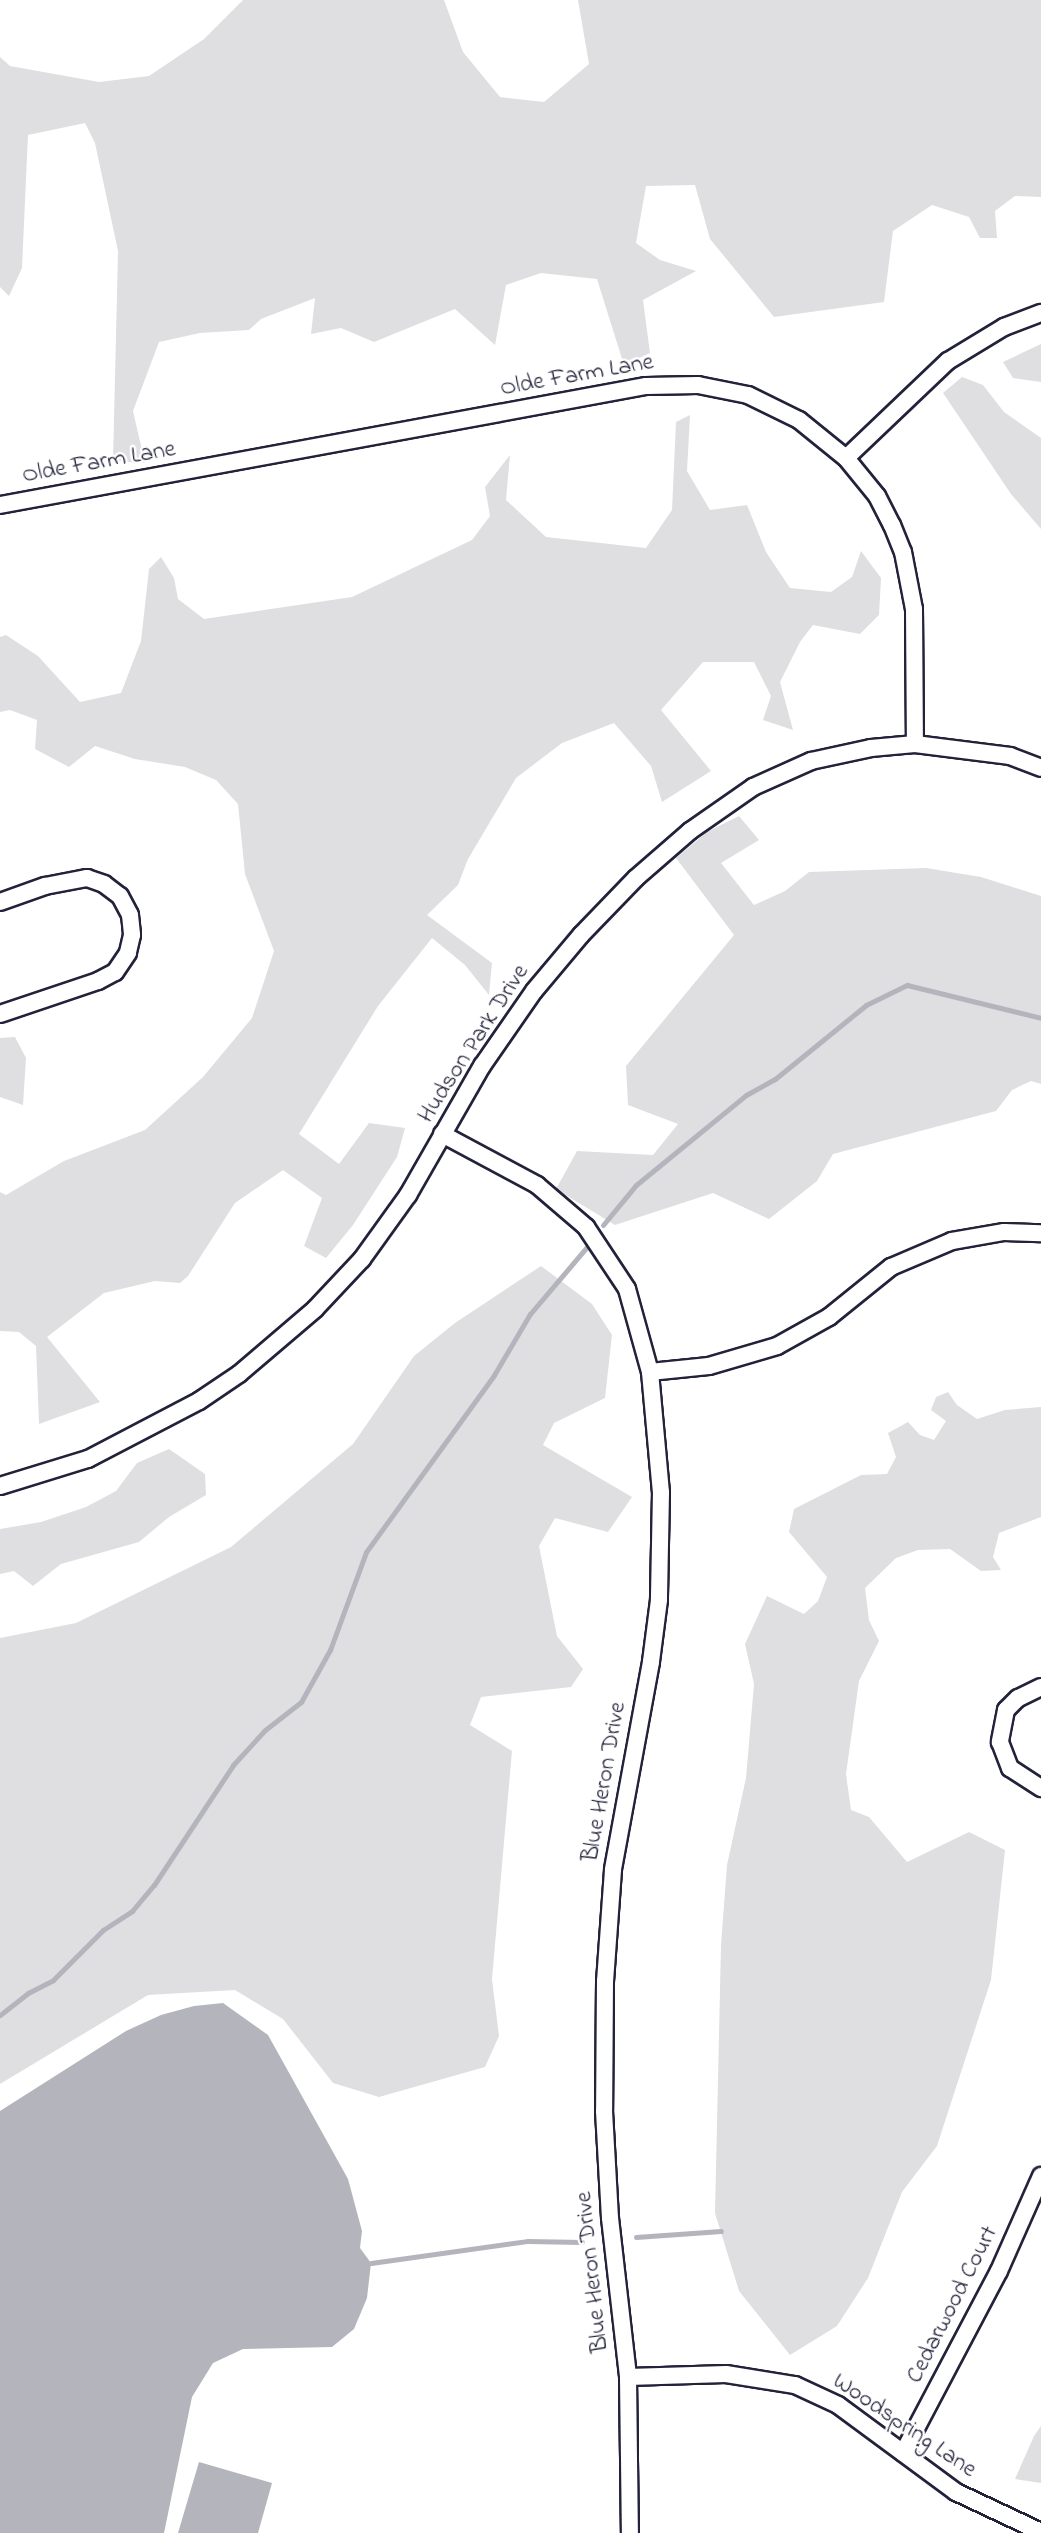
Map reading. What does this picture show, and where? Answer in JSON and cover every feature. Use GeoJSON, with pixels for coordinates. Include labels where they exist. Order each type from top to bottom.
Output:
{"type":"FeatureCollection","features":[{"type":"Feature","properties":{"kind":"street"},"geometry":{"type":"LineString","coordinates":[[846,458],[948,361],[1004,327],[1041,313]]}},
{"type":"Feature","properties":{"kind":"street","name":"Olde Farm Lane"},"geometry":{"type":"LineString","coordinates":[[0,505],[646,386],[680,383],[748,395],[778,408],[818,434],[846,458],[877,496],[892,525],[910,579],[914,609],[915,744]]}},
{"type":"Feature","properties":{"kind":"street","name":"Hudson Park Drive"},"geometry":{"type":"LineString","coordinates":[[0,1486],[87,1459],[128,1441],[239,1374],[315,1309],[362,1259],[408,1195],[482,1066],[534,991],[636,878],[690,831],[756,784],[811,761],[871,748],[915,744],[1010,756],[1041,768]]}},
{"type":"Feature","properties":{"kind":"street"},"geometry":{"type":"LineString","coordinates":[[0,902],[45,886],[87,878],[104,884],[120,896],[130,915],[132,934],[128,953],[115,972],[98,981],[0,1014]]}},
{"type":"Feature","properties":{"kind":"street","name":"Blue Heron Drive"},"geometry":{"type":"LineString","coordinates":[[442,1134],[537,1185],[586,1227],[627,1289],[650,1372],[661,1492],[658,1600],[651,1662],[613,1870],[605,1981],[604,2111],[610,2217],[628,2377],[630,2533]]}},
{"type":"Feature","properties":{"kind":"street"},"geometry":{"type":"LineString","coordinates":[[650,1372],[709,1366],[777,1346],[829,1317],[891,1268],[952,1241],[1004,1232],[1041,1233]]}},
{"type":"Feature","properties":{"kind":"street"},"geometry":{"type":"LineString","coordinates":[[1041,1687],[1018,1698],[1006,1710],[1000,1742],[1010,1768],[1041,1788]]}},
{"type":"Feature","properties":{"kind":"street","name":"Cedarwood Court"},"geometry":{"type":"LineString","coordinates":[[903,2453],[999,2271],[1041,2176]]}},
{"type":"Feature","properties":{"kind":"street","name":"Woodspring Lane"},"geometry":{"type":"LineString","coordinates":[[628,2377],[726,2374],[781,2381],[838,2405],[956,2492],[1041,2532]]}},
{"type":"Feature","properties":{"kind":"shaded area"},"geometry":{"type":"Polygon","coordinates":[[[243,0],[444,0],[463,52],[500,97],[544,102],[589,64],[578,0],[1041,0],[1041,197],[1015,196],[995,211],[997,238],[980,238],[969,217],[932,205],[893,231],[884,302],[774,317],[710,239],[695,185],[646,186],[636,243],[660,260],[696,271],[643,300],[650,353],[624,365],[597,279],[541,273],[506,285],[495,345],[455,309],[374,342],[341,328],[311,334],[315,298],[261,319],[249,330],[200,333],[159,342],[133,411],[145,463],[113,461],[118,251],[95,143],[85,123],[28,135],[22,268],[9,296],[0,287],[0,57],[10,66],[99,82],[149,76],[204,39],[243,0]]]}},
{"type":"Feature","properties":{"kind":"shaded area"},"geometry":{"type":"Polygon","coordinates":[[[1041,344],[1041,382],[1013,378],[1003,362],[1041,344]]]}},
{"type":"Feature","properties":{"kind":"shaded area"},"geometry":{"type":"Polygon","coordinates":[[[962,377],[983,385],[1004,412],[1041,438],[1041,529],[1011,494],[943,393],[962,377]]]}},
{"type":"Feature","properties":{"kind":"shaded area"},"geometry":{"type":"Polygon","coordinates":[[[690,415],[687,471],[710,510],[747,505],[766,552],[790,588],[831,592],[852,577],[861,551],[881,578],[879,615],[860,634],[813,625],[800,642],[780,682],[793,730],[763,720],[771,696],[754,662],[703,662],[661,710],[711,771],[662,802],[651,766],[614,723],[562,743],[516,778],[468,859],[458,885],[427,915],[492,963],[489,995],[465,965],[432,938],[378,1006],[299,1134],[339,1164],[369,1123],[405,1128],[397,1157],[353,1225],[326,1258],[304,1246],[322,1198],[283,1170],[235,1203],[188,1276],[180,1283],[155,1281],[104,1293],[47,1337],[100,1402],[39,1424],[36,1346],[19,1332],[0,1331],[0,1192],[6,1195],[64,1161],[145,1130],[203,1077],[252,1018],[274,951],[245,874],[238,804],[216,780],[185,767],[135,759],[95,746],[69,767],[35,749],[37,720],[10,710],[0,712],[0,637],[6,635],[38,656],[80,702],[121,693],[141,641],[149,569],[161,557],[174,578],[178,599],[204,619],[352,597],[472,540],[490,516],[485,487],[510,455],[506,500],[546,537],[646,548],[672,510],[676,422],[690,415]]]}},
{"type":"Feature","properties":{"kind":"shaded area"},"geometry":{"type":"Polygon","coordinates":[[[739,816],[759,840],[721,863],[754,905],[785,891],[809,872],[926,868],[981,877],[1041,896],[1041,1084],[1031,1081],[1012,1090],[996,1111],[833,1154],[817,1181],[769,1219],[713,1193],[615,1225],[556,1189],[577,1151],[653,1155],[678,1124],[628,1105],[626,1066],[734,935],[676,858],[707,832],[739,816]]]}},
{"type":"Feature","properties":{"kind":"shaded area"},"geometry":{"type":"Polygon","coordinates":[[[15,1037],[26,1058],[23,1105],[0,1097],[0,1038],[15,1037]]]}},
{"type":"Feature","properties":{"kind":"shaded area"},"geometry":{"type":"Polygon","coordinates":[[[541,1266],[592,1304],[612,1335],[605,1398],[554,1423],[543,1445],[632,1497],[608,1532],[555,1518],[539,1546],[557,1636],[583,1669],[571,1687],[481,1697],[470,1725],[512,1751],[492,1979],[499,2036],[485,2067],[379,2097],[333,2083],[283,2019],[235,1990],[148,1995],[0,2084],[0,1638],[76,1623],[231,1547],[353,1444],[414,1356],[455,1323],[541,1266]]]}},
{"type":"Feature","properties":{"kind":"shaded area"},"geometry":{"type":"Polygon","coordinates":[[[948,1392],[957,1405],[977,1419],[1005,1410],[1041,1407],[1041,1517],[999,1533],[993,1557],[1001,1570],[981,1571],[950,1549],[918,1550],[896,1558],[865,1588],[869,1620],[879,1641],[859,1681],[846,1774],[851,1810],[869,1817],[907,1862],[969,1832],[1005,1850],[991,1980],[937,2146],[902,2192],[868,2278],[837,2326],[790,2355],[739,2291],[715,2213],[721,1945],[727,1865],[746,1778],[754,1684],[745,1644],[767,1596],[804,1614],[818,1601],[827,1577],[789,1532],[794,1509],[861,1475],[887,1474],[896,1457],[888,1433],[908,1422],[920,1435],[934,1440],[946,1421],[931,1410],[936,1397],[948,1392]]]}},
{"type":"Feature","properties":{"kind":"shaded area"},"geometry":{"type":"Polygon","coordinates":[[[169,1449],[205,1474],[206,1495],[169,1517],[139,1542],[61,1564],[33,1586],[14,1571],[0,1574],[0,1529],[41,1522],[86,1507],[116,1491],[137,1463],[169,1449]]]}},
{"type":"Feature","properties":{"kind":"shaded area"},"geometry":{"type":"Polygon","coordinates":[[[223,2003],[268,2035],[348,2179],[362,2231],[360,2248],[371,2263],[367,2298],[354,2329],[332,2347],[243,2349],[213,2363],[192,2397],[164,2533],[0,2533],[0,2111],[126,2031],[161,2015],[194,2006],[223,2003]]]}},
{"type":"Feature","properties":{"kind":"shaded area"},"geometry":{"type":"Polygon","coordinates":[[[1041,2426],[1041,2483],[1015,2479],[1034,2436],[1041,2426]]]}},
{"type":"Feature","properties":{"kind":"shaded area"},"geometry":{"type":"Polygon","coordinates":[[[199,2462],[272,2483],[258,2533],[178,2533],[199,2462]]]}},
{"type":"Feature","properties":{"kind":"waterway"},"geometry":{"type":"LineString","coordinates":[[603,1225],[636,1185],[746,1095],[775,1079],[866,1005],[907,985],[1041,1018]]}},
{"type":"Feature","properties":{"kind":"waterway"},"geometry":{"type":"LineString","coordinates":[[0,2015],[28,1993],[53,1980],[103,1930],[132,1911],[154,1885],[233,1765],[265,1730],[301,1702],[330,1650],[366,1552],[494,1375],[530,1314],[586,1248]]}},
{"type":"Feature","properties":{"kind":"waterway"},"geometry":{"type":"LineString","coordinates":[[636,2237],[721,2231]]}},
{"type":"Feature","properties":{"kind":"waterway"},"geometry":{"type":"LineString","coordinates":[[371,2263],[528,2241],[582,2242]]}}]}
